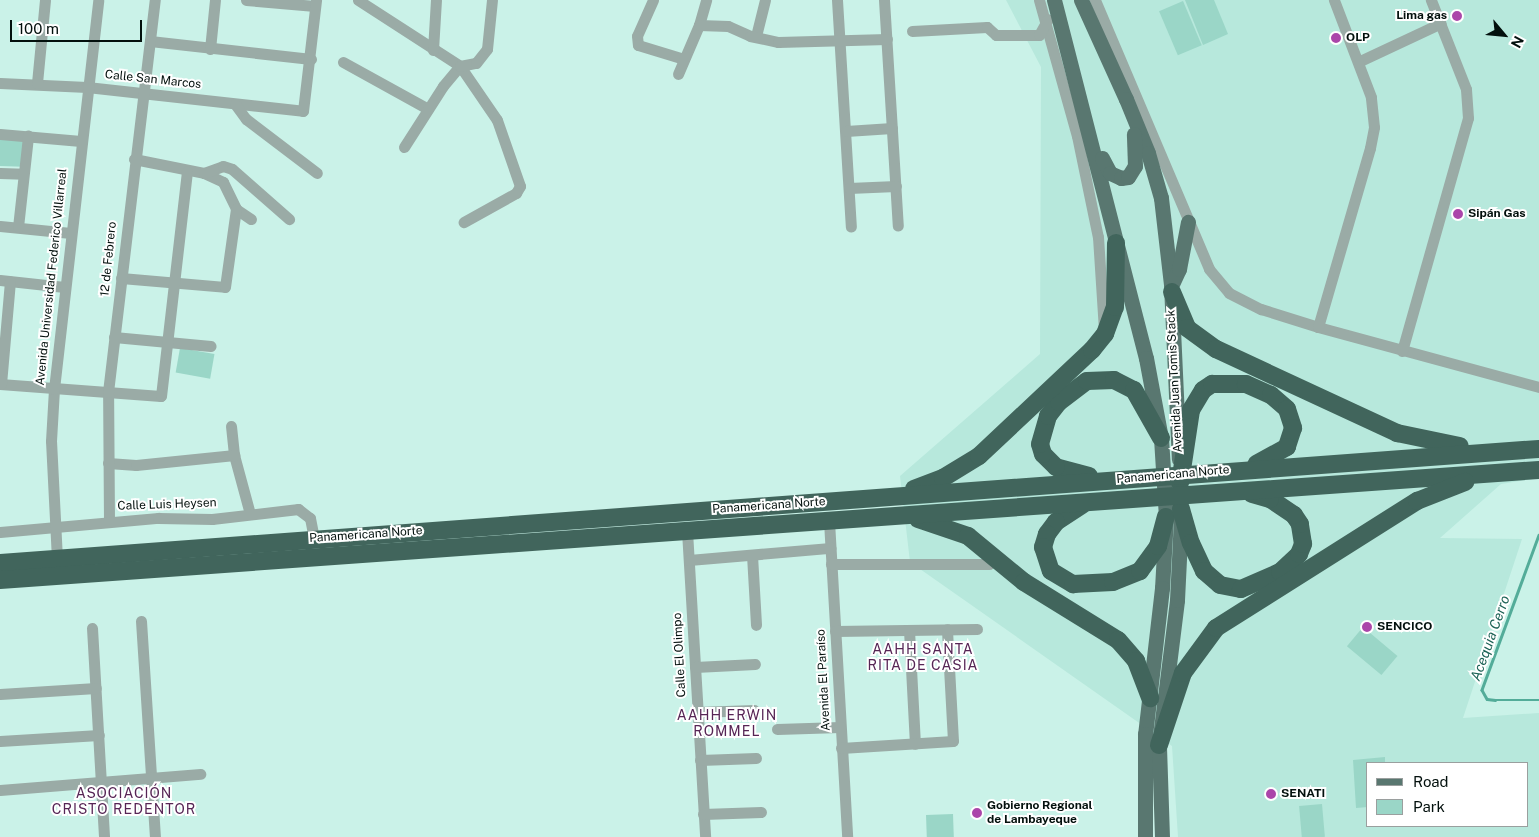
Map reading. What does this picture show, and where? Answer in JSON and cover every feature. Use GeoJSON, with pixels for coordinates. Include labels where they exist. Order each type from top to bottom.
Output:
{"type":"FeatureCollection","features":[{"type":"Feature","properties":{"kind":"highway"},"geometry":{"type":"LineString","coordinates":[[888,497],[944,478],[979,456],[1092,350],[1105,334],[1115,307],[1117,285],[1115,238]]}},
{"type":"Feature","properties":{"kind":"highway"},"geometry":{"type":"LineString","coordinates":[[1171,289],[1187,328],[1204,343],[1230,356],[1397,434],[1430,442],[1503,451]]}},
{"type":"Feature","properties":{"kind":"highway"},"geometry":{"type":"LineString","coordinates":[[1114,480],[1066,472],[1056,467],[1043,454],[1041,431],[1059,402],[1087,381],[1114,380],[1134,390],[1161,438]]}},
{"type":"Feature","properties":{"kind":"highway"},"geometry":{"type":"LineString","coordinates":[[1186,478],[1191,410],[1203,390],[1212,384],[1234,381],[1260,389],[1281,402],[1292,418],[1293,428],[1287,447],[1278,454],[1244,469]]}},
{"type":"Feature","properties":{"kind":"highway","name":"Panamericana Norte"},"geometry":{"type":"LineString","coordinates":[[0,563],[314,538],[1137,478],[1186,478],[1244,469],[1538,447]]}},
{"type":"Feature","properties":{"kind":"highway","name":"Panamericana Norte"},"geometry":{"type":"LineString","coordinates":[[0,580],[1539,470]]}},
{"type":"Feature","properties":{"kind":"highway"},"geometry":{"type":"LineString","coordinates":[[1159,745],[1183,673],[1216,628],[1417,501],[1497,473]]}},
{"type":"Feature","properties":{"kind":"highway"},"geometry":{"type":"LineString","coordinates":[[1174,513],[1197,559],[1211,580],[1230,589],[1254,586],[1292,562],[1303,544],[1303,534],[1300,524],[1284,506],[1244,491]]}},
{"type":"Feature","properties":{"kind":"highway"},"geometry":{"type":"LineString","coordinates":[[1089,502],[1066,513],[1056,522],[1047,534],[1043,547],[1052,571],[1073,584],[1113,582],[1140,571],[1158,546],[1174,513]]}},
{"type":"Feature","properties":{"kind":"highway"},"geometry":{"type":"LineString","coordinates":[[908,516],[968,536],[1024,582],[1113,636],[1136,661],[1150,698]]}},
{"type":"Feature","properties":{"kind":"main road","name":"Avenida Juan Tomis Stack"},"geometry":{"type":"LineString","coordinates":[[1081,0],[1126,99],[1148,153],[1161,198],[1171,289],[1186,478],[1174,513],[1145,734],[1145,837]]}},
{"type":"Feature","properties":{"kind":"main road","name":"Avenida Juan Tomis Stack"},"geometry":{"type":"LineString","coordinates":[[1055,2],[1089,127],[1146,358],[1174,513],[1177,600],[1159,745],[1162,837]]}},
{"type":"Feature","properties":{"kind":"main road"},"geometry":{"type":"LineString","coordinates":[[1089,127],[1110,173],[1121,178],[1128,177],[1136,166],[1137,156],[1126,99]]}},
{"type":"Feature","properties":{"kind":"main road"},"geometry":{"type":"LineString","coordinates":[[1171,289],[1179,269],[1188,222]]}},
{"type":"Feature","properties":{"kind":"street"},"geometry":{"type":"LineString","coordinates":[[37,83],[45,0]]}},
{"type":"Feature","properties":{"kind":"street","name":"Avenida Universidad Federico Villarreal"},"geometry":{"type":"LineString","coordinates":[[57,559],[57,526],[51,441],[54,389],[70,233],[98,0]]}},
{"type":"Feature","properties":{"kind":"street","name":"12 de Febrero"},"geometry":{"type":"LineString","coordinates":[[109,522],[108,392],[134,159],[155,0]]}},
{"type":"Feature","properties":{"kind":"street"},"geometry":{"type":"LineString","coordinates":[[210,49],[215,0]]}},
{"type":"Feature","properties":{"kind":"street"},"geometry":{"type":"LineString","coordinates":[[150,41],[310,59],[316,3],[246,0]]}},
{"type":"Feature","properties":{"kind":"street"},"geometry":{"type":"LineString","coordinates":[[358,0],[460,66],[498,120],[520,186],[516,193],[464,222]]}},
{"type":"Feature","properties":{"kind":"street"},"geometry":{"type":"LineString","coordinates":[[433,50],[436,0]]}},
{"type":"Feature","properties":{"kind":"street"},"geometry":{"type":"LineString","coordinates":[[404,147],[428,109],[460,66],[476,63],[487,49],[492,0]]}},
{"type":"Feature","properties":{"kind":"street"},"geometry":{"type":"LineString","coordinates":[[653,0],[637,36],[638,45],[684,58]]}},
{"type":"Feature","properties":{"kind":"street"},"geometry":{"type":"LineString","coordinates":[[678,74],[699,25],[706,0]]}},
{"type":"Feature","properties":{"kind":"street"},"geometry":{"type":"LineString","coordinates":[[756,36],[765,0]]}},
{"type":"Feature","properties":{"kind":"street"},"geometry":{"type":"LineString","coordinates":[[837,0],[841,40],[851,227]]}},
{"type":"Feature","properties":{"kind":"street"},"geometry":{"type":"LineString","coordinates":[[884,0],[898,226]]}},
{"type":"Feature","properties":{"kind":"street"},"geometry":{"type":"LineString","coordinates":[[1039,0],[1077,136],[1098,237],[1105,334]]}},
{"type":"Feature","properties":{"kind":"street"},"geometry":{"type":"LineString","coordinates":[[1095,0],[1209,269],[1229,294],[1261,309],[1318,327],[1539,387]]}},
{"type":"Feature","properties":{"kind":"street"},"geometry":{"type":"LineString","coordinates":[[1318,327],[1370,148],[1374,112],[1360,61],[1334,0]]}},
{"type":"Feature","properties":{"kind":"street"},"geometry":{"type":"LineString","coordinates":[[1402,351],[1468,118],[1466,89],[1431,0]]}},
{"type":"Feature","properties":{"kind":"street"},"geometry":{"type":"LineString","coordinates":[[912,31],[987,28],[996,35],[1039,35],[1055,2]]}},
{"type":"Feature","properties":{"kind":"street"},"geometry":{"type":"LineString","coordinates":[[1360,61],[1441,23]]}},
{"type":"Feature","properties":{"kind":"street"},"geometry":{"type":"LineString","coordinates":[[699,25],[714,24],[778,42],[887,39]]}},
{"type":"Feature","properties":{"kind":"street","name":"Calle San Marcos"},"geometry":{"type":"LineString","coordinates":[[0,83],[37,83],[143,92],[303,111],[310,59]]}},
{"type":"Feature","properties":{"kind":"street"},"geometry":{"type":"LineString","coordinates":[[343,62],[428,109]]}},
{"type":"Feature","properties":{"kind":"street"},"geometry":{"type":"LineString","coordinates":[[235,104],[246,119],[317,173]]}},
{"type":"Feature","properties":{"kind":"street"},"geometry":{"type":"LineString","coordinates":[[846,131],[892,128]]}},
{"type":"Feature","properties":{"kind":"street"},"geometry":{"type":"LineString","coordinates":[[0,134],[81,141]]}},
{"type":"Feature","properties":{"kind":"street"},"geometry":{"type":"LineString","coordinates":[[18,227],[28,136]]}},
{"type":"Feature","properties":{"kind":"street"},"geometry":{"type":"LineString","coordinates":[[134,159],[204,173],[223,182],[236,209],[250,219]]}},
{"type":"Feature","properties":{"kind":"street"},"geometry":{"type":"LineString","coordinates":[[204,173],[223,166],[232,169],[289,219]]}},
{"type":"Feature","properties":{"kind":"street"},"geometry":{"type":"LineString","coordinates":[[65,287],[5,280],[1,384],[161,396],[187,171]]}},
{"type":"Feature","properties":{"kind":"street"},"geometry":{"type":"LineString","coordinates":[[0,174],[23,174]]}},
{"type":"Feature","properties":{"kind":"street"},"geometry":{"type":"LineString","coordinates":[[849,188],[896,186]]}},
{"type":"Feature","properties":{"kind":"street"},"geometry":{"type":"LineString","coordinates":[[1090,202],[1103,187]]}},
{"type":"Feature","properties":{"kind":"street"},"geometry":{"type":"LineString","coordinates":[[121,278],[225,287],[236,209]]}},
{"type":"Feature","properties":{"kind":"street"},"geometry":{"type":"LineString","coordinates":[[0,226],[70,233]]}},
{"type":"Feature","properties":{"kind":"street"},"geometry":{"type":"LineString","coordinates":[[1098,237],[1115,238]]}},
{"type":"Feature","properties":{"kind":"street"},"geometry":{"type":"LineString","coordinates":[[1102,275],[1117,285]]}},
{"type":"Feature","properties":{"kind":"street"},"geometry":{"type":"LineString","coordinates":[[114,337],[211,346]]}},
{"type":"Feature","properties":{"kind":"street"},"geometry":{"type":"LineString","coordinates":[[231,426],[234,455],[250,514]]}},
{"type":"Feature","properties":{"kind":"street"},"geometry":{"type":"LineString","coordinates":[[108,463],[136,465],[234,455]]}},
{"type":"Feature","properties":{"kind":"street","name":"Calle Luis Heysen"},"geometry":{"type":"LineString","coordinates":[[0,532],[158,518],[200,519],[303,510],[310,518],[314,538]]}},
{"type":"Feature","properties":{"kind":"street"},"geometry":{"type":"LineString","coordinates":[[0,519],[0,532]]}},
{"type":"Feature","properties":{"kind":"street","name":"Avenida El Paraíso"},"geometry":{"type":"LineString","coordinates":[[829,521],[847,837]]}},
{"type":"Feature","properties":{"kind":"street","name":"Calle El Olimpo"},"geometry":{"type":"LineString","coordinates":[[687,530],[704,837]]}},
{"type":"Feature","properties":{"kind":"street"},"geometry":{"type":"LineString","coordinates":[[689,560],[830,548]]}},
{"type":"Feature","properties":{"kind":"street"},"geometry":{"type":"LineString","coordinates":[[752,555],[756,625]]}},
{"type":"Feature","properties":{"kind":"street"},"geometry":{"type":"LineString","coordinates":[[831,564],[989,564]]}},
{"type":"Feature","properties":{"kind":"street"},"geometry":{"type":"LineString","coordinates":[[141,621],[155,837]]}},
{"type":"Feature","properties":{"kind":"street"},"geometry":{"type":"LineString","coordinates":[[92,628],[104,837]]}},
{"type":"Feature","properties":{"kind":"street"},"geometry":{"type":"LineString","coordinates":[[835,631],[977,629]]}},
{"type":"Feature","properties":{"kind":"street"},"geometry":{"type":"LineString","coordinates":[[909,630],[914,744]]}},
{"type":"Feature","properties":{"kind":"street"},"geometry":{"type":"LineString","coordinates":[[842,748],[952,742],[947,630]]}},
{"type":"Feature","properties":{"kind":"street"},"geometry":{"type":"LineString","coordinates":[[695,667],[755,664]]}},
{"type":"Feature","properties":{"kind":"street"},"geometry":{"type":"LineString","coordinates":[[0,694],[96,688]]}},
{"type":"Feature","properties":{"kind":"street"},"geometry":{"type":"LineString","coordinates":[[697,712],[754,710]]}},
{"type":"Feature","properties":{"kind":"street"},"geometry":{"type":"LineString","coordinates":[[777,729],[840,727]]}},
{"type":"Feature","properties":{"kind":"street"},"geometry":{"type":"LineString","coordinates":[[0,741],[99,735]]}},
{"type":"Feature","properties":{"kind":"street"},"geometry":{"type":"LineString","coordinates":[[700,760],[756,758]]}},
{"type":"Feature","properties":{"kind":"street"},"geometry":{"type":"LineString","coordinates":[[0,790],[101,780],[200,774]]}},
{"type":"Feature","properties":{"kind":"street"},"geometry":{"type":"LineString","coordinates":[[703,814],[761,812]]}},
{"type":"Feature","properties":{"kind":"shaded area"},"geometry":{"type":"Polygon","coordinates":[[[1006,0],[1539,0],[1539,478],[1501,484],[1440,538],[1522,539],[1463,718],[1539,713],[1539,837],[1178,837],[1172,746],[910,562],[900,476],[1040,354],[1041,67],[1006,0]]]}},
{"type":"Feature","properties":{"kind":"green space"},"geometry":{"type":"Polygon","coordinates":[[[1185,0],[1214,0],[1228,34],[1203,45],[1185,0]]]}},
{"type":"Feature","properties":{"kind":"green space"},"geometry":{"type":"Polygon","coordinates":[[[1183,1],[1202,45],[1178,55],[1159,11],[1183,1]]]}},
{"type":"Feature","properties":{"kind":"green space"},"geometry":{"type":"Polygon","coordinates":[[[0,139],[24,140],[23,167],[0,166],[0,139]]]}},
{"type":"Feature","properties":{"kind":"green space"},"geometry":{"type":"Polygon","coordinates":[[[180,348],[214,354],[210,379],[176,373],[180,348]]]}},
{"type":"Feature","properties":{"kind":"green space"},"geometry":{"type":"Polygon","coordinates":[[[1363,627],[1397,656],[1381,675],[1347,646],[1363,627]]]}},
{"type":"Feature","properties":{"kind":"green space"},"geometry":{"type":"Polygon","coordinates":[[[1385,757],[1385,762],[1366,762],[1366,807],[1356,808],[1353,760],[1385,757]]]}},
{"type":"Feature","properties":{"kind":"green space"},"geometry":{"type":"Polygon","coordinates":[[[1322,804],[1325,837],[1302,837],[1299,806],[1322,804]]]}},
{"type":"Feature","properties":{"kind":"green space"},"geometry":{"type":"Polygon","coordinates":[[[953,814],[954,837],[927,837],[926,815],[953,814]]]}},
{"type":"Feature","properties":{"kind":"waterway","name":"Acequia Cerro"},"geometry":{"type":"LineString","coordinates":[[1539,535],[1482,690],[1487,699],[1539,700]]}},
{"type":"Feature","properties":{"kind":"place","name":"Lima gas"},"geometry":{"type":"Point","coordinates":[1457,16]}},
{"type":"Feature","properties":{"kind":"place","name":"OLP"},"geometry":{"type":"Point","coordinates":[1336,38]}},
{"type":"Feature","properties":{"kind":"place","name":"Sipán Gas"},"geometry":{"type":"Point","coordinates":[1458,214]}},
{"type":"Feature","properties":{"kind":"place","name":"SENCICO"},"geometry":{"type":"Point","coordinates":[1367,627]}},
{"type":"Feature","properties":{"kind":"place","name":"SENATI"},"geometry":{"type":"Point","coordinates":[1271,794]}},
{"type":"Feature","properties":{"kind":"place","name":"Gobierno Regional de Lambayeque"},"geometry":{"type":"Point","coordinates":[977,813]}},
{"type":"Feature","properties":{"kind":"district","name":"AAHH SANTA RITA DE CASIA"},"geometry":{"type":"Point","coordinates":[923,658]}},
{"type":"Feature","properties":{"kind":"district","name":"AAHH ERWIN ROMMEL"},"geometry":{"type":"Point","coordinates":[727,724]}},
{"type":"Feature","properties":{"kind":"district","name":"ASOCIACIÓN CRISTO REDENTOR"},"geometry":{"type":"Point","coordinates":[124,802]}}]}
